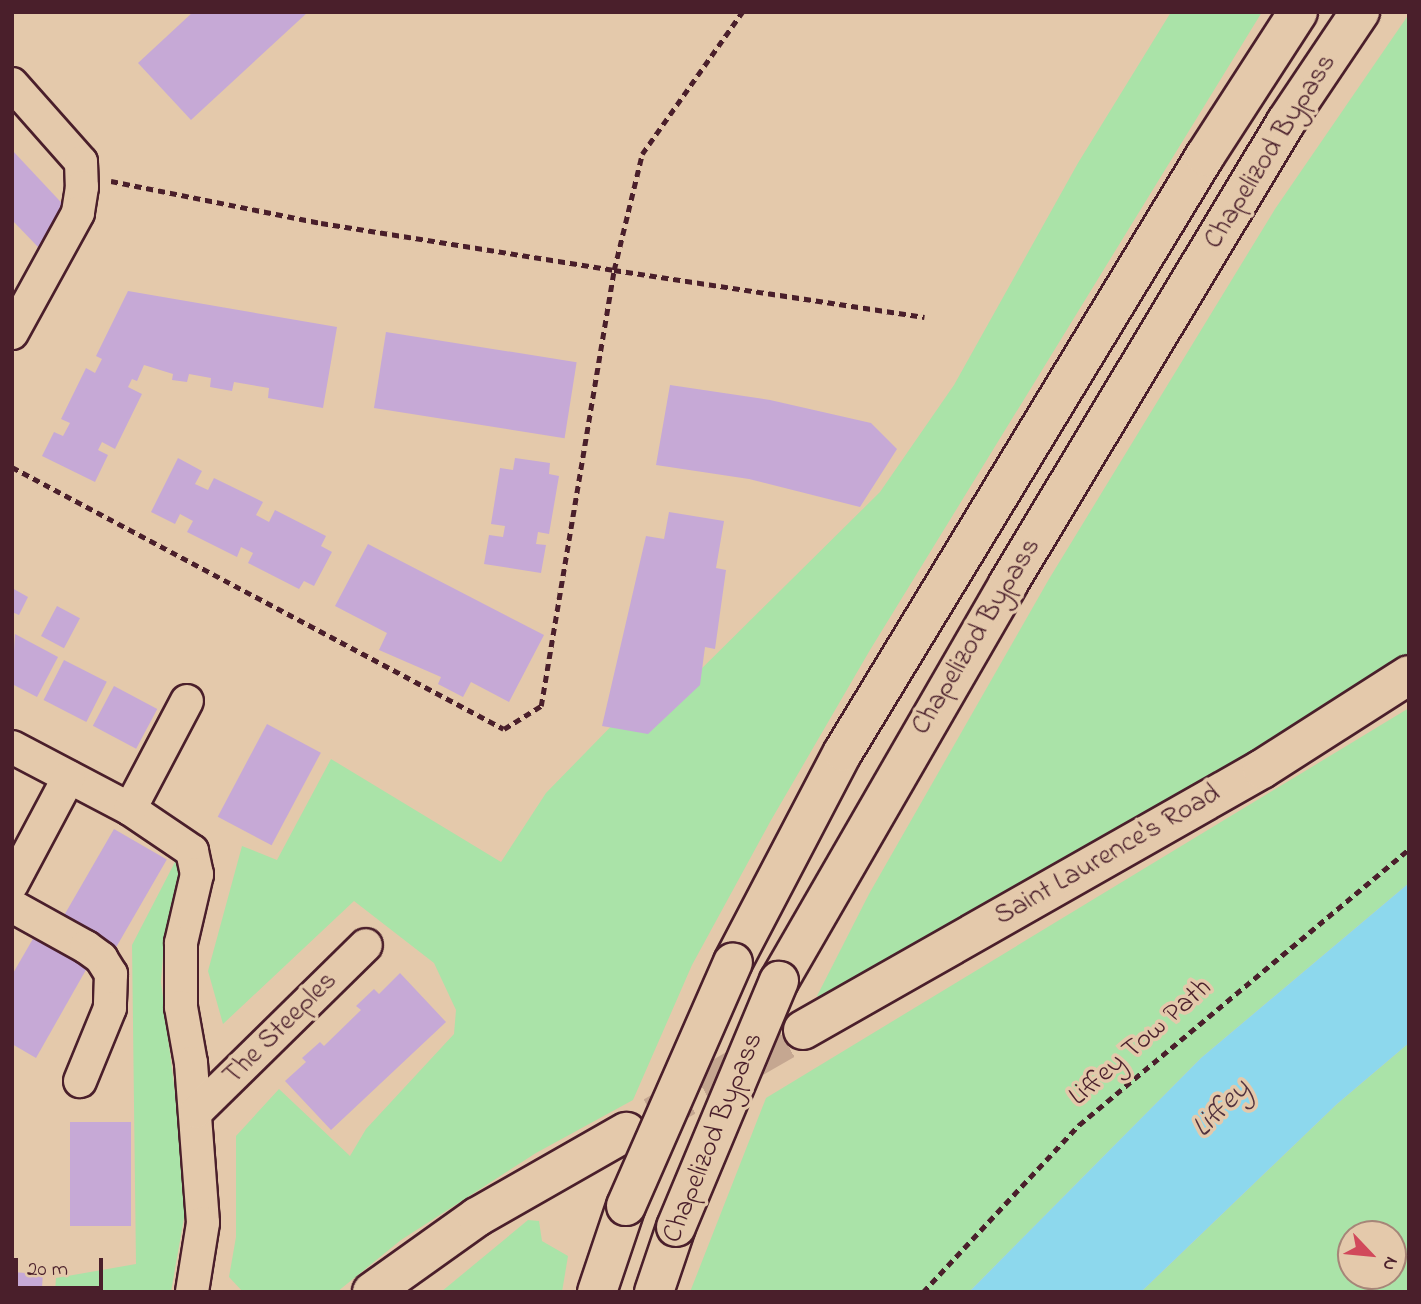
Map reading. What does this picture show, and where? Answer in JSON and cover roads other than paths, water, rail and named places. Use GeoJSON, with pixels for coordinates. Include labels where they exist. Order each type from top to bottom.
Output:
{"type":"FeatureCollection","features":[{"type":"Feature","properties":{"kind":"main road","name":"Chapelizod Bypass"},"geometry":{"type":"LineString","coordinates":[[597,1292],[626,1206],[733,962],[843,752],[1205,156],[1298,12]]}},
{"type":"Feature","properties":{"kind":"main road","name":"Chapelizod Bypass"},"geometry":{"type":"LineString","coordinates":[[654,1292],[676,1227],[779,981],[1008,584],[1286,122],[1360,12]]}},
{"type":"Feature","properties":{"kind":"main road","name":"Saint Laurence's Road"},"geometry":{"type":"LineString","coordinates":[[803,1030],[1262,769],[1409,676]]}},
{"type":"Feature","properties":{"kind":"main road"},"geometry":{"type":"LineString","coordinates":[[372,1292],[478,1217],[626,1132]]}},
{"type":"Feature","properties":{"kind":"street"},"geometry":{"type":"LineString","coordinates":[[12,84],[81,162],[82,187],[78,213],[12,333]]}},
{"type":"Feature","properties":{"kind":"street"},"geometry":{"type":"LineString","coordinates":[[130,809],[187,701]]}},
{"type":"Feature","properties":{"kind":"street","name":"The Steeples"},"geometry":{"type":"LineString","coordinates":[[12,747],[130,809],[192,850],[197,874],[181,943],[181,1007],[196,1112],[203,1223],[192,1292]]}},
{"type":"Feature","properties":{"kind":"street"},"geometry":{"type":"LineString","coordinates":[[12,884],[69,777]]}},
{"type":"Feature","properties":{"kind":"street"},"geometry":{"type":"LineString","coordinates":[[12,906],[86,947],[101,958],[111,974],[110,1008],[80,1081]]}},
{"type":"Feature","properties":{"kind":"street","name":"The Steeples"},"geometry":{"type":"LineString","coordinates":[[196,1112],[366,945]]}},
{"type":"Feature","properties":{"kind":"water","name":"Liffey"},"geometry":{"type":"Polygon","coordinates":[[[1409,883],[1409,1043],[1337,1104],[1141,1292],[969,1292],[1201,1058],[1409,883]]]}},
{"type":"Feature","properties":{"kind":"tunnel"},"geometry":{"type":"LineString","coordinates":[[653,1116],[803,1030]]}}]}
